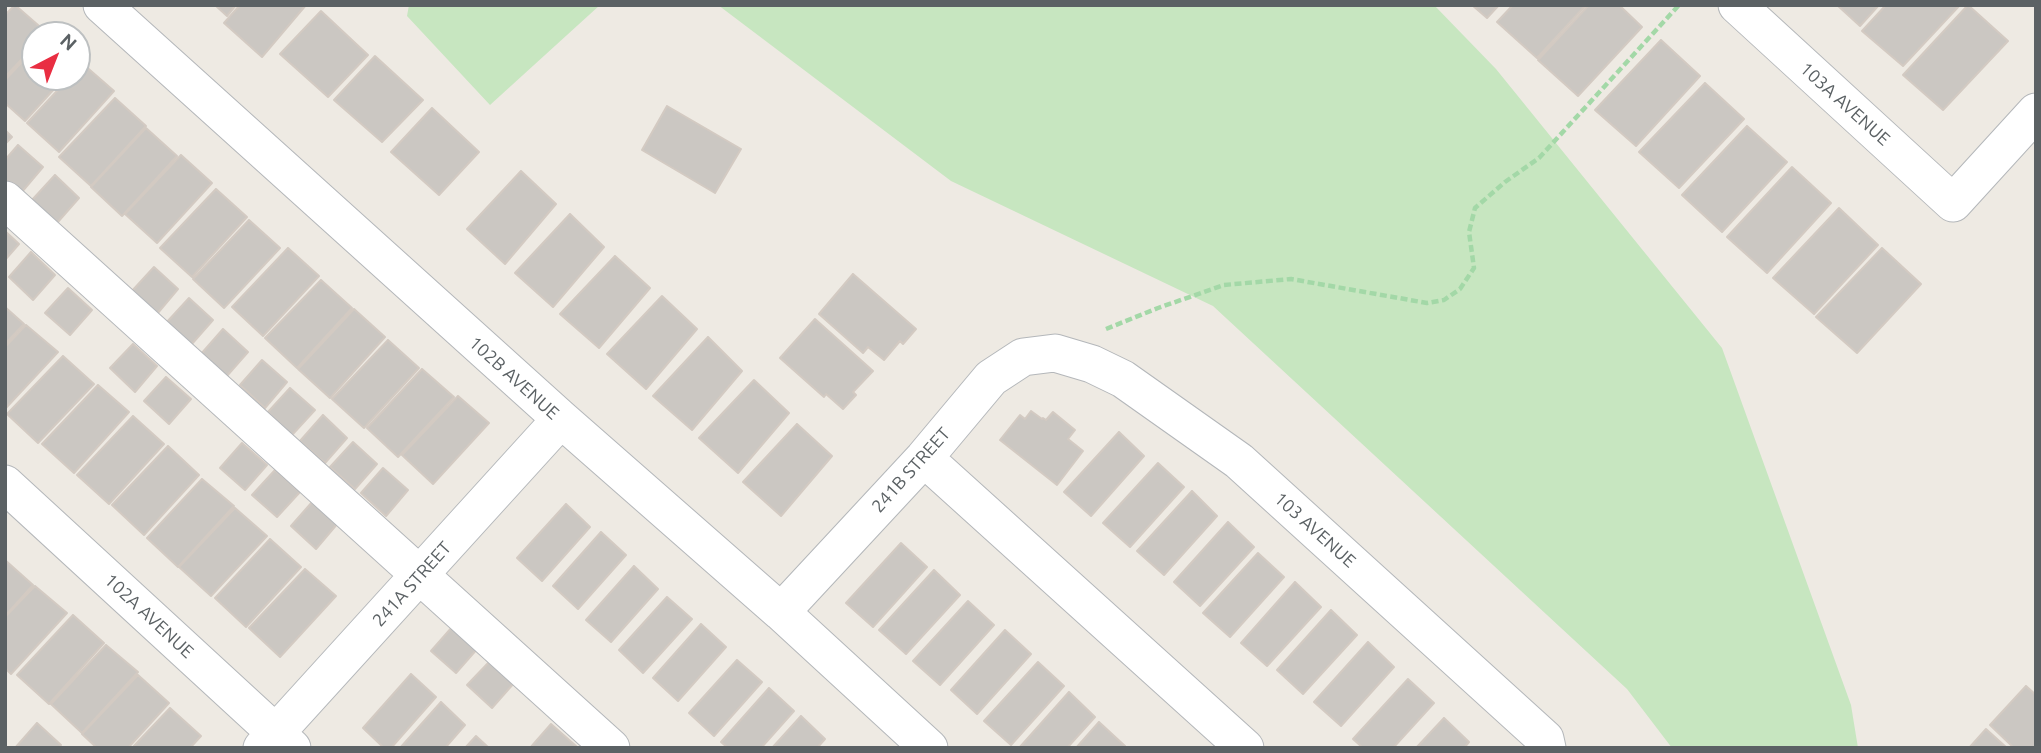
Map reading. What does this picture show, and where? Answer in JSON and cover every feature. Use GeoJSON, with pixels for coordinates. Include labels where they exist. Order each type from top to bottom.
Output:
{"type":"FeatureCollection","features":[{"type":"Feature","properties":{"kind":"street","name":"102B AVENUE"},"geometry":{"type":"LineString","coordinates":[[102,5],[561,419],[781,612],[929,748]]}},
{"type":"Feature","properties":{"kind":"street","name":"103A AVENUE"},"geometry":{"type":"LineString","coordinates":[[1737,5],[1953,203],[2036,112]]}},
{"type":"Feature","properties":{"kind":"street"},"geometry":{"type":"LineString","coordinates":[[5,200],[611,748]]}},
{"type":"Feature","properties":{"kind":"street","name":"241B STREET"},"geometry":{"type":"LineString","coordinates":[[781,612],[924,458],[991,378],[1023,357],[1055,353]]}},
{"type":"Feature","properties":{"kind":"street","name":"103 AVENUE"},"geometry":{"type":"LineString","coordinates":[[1055,353],[1092,364],[1123,379],[1239,461],[1545,739],[1547,748]]}},
{"type":"Feature","properties":{"kind":"street","name":"241A STREET"},"geometry":{"type":"LineString","coordinates":[[277,743],[420,575],[561,419]]}},
{"type":"Feature","properties":{"kind":"street"},"geometry":{"type":"LineString","coordinates":[[924,458],[1245,748]]}},
{"type":"Feature","properties":{"kind":"street","name":"102A AVENUE"},"geometry":{"type":"LineString","coordinates":[[5,484],[277,743]]}},
{"type":"Feature","properties":{"kind":"path"},"geometry":{"type":"LineString","coordinates":[[1106,329],[1224,285],[1291,279],[1427,303],[1444,300],[1460,289],[1474,268],[1469,232],[1475,208],[1539,158],[1679,5]]}},
{"type":"Feature","properties":{"kind":"green space"},"geometry":{"type":"Polygon","coordinates":[[[409,5],[600,5],[490,105],[407,16],[409,5]]]}},
{"type":"Feature","properties":{"kind":"green space"},"geometry":{"type":"Polygon","coordinates":[[[718,5],[1434,5],[1496,69],[1722,348],[1851,705],[1858,748],[1672,748],[1627,689],[1213,306],[951,181],[718,5]]]}},
{"type":"Feature","properties":{"kind":"building"},"geometry":{"type":"Polygon","coordinates":[[[15,5],[33,21],[21,21],[21,60],[5,77],[5,15],[15,5]]]}},
{"type":"Feature","properties":{"kind":"building"},"geometry":{"type":"Polygon","coordinates":[[[215,5],[236,5],[227,16],[215,5]]]}},
{"type":"Feature","properties":{"kind":"building"},"geometry":{"type":"Polygon","coordinates":[[[240,5],[306,5],[262,57],[224,23],[240,5]]]}},
{"type":"Feature","properties":{"kind":"building"},"geometry":{"type":"Polygon","coordinates":[[[1472,5],[1499,5],[1487,18],[1472,5]]]}},
{"type":"Feature","properties":{"kind":"building"},"geometry":{"type":"Polygon","coordinates":[[[1513,5],[1586,5],[1537,58],[1497,22],[1513,5]]]}},
{"type":"Feature","properties":{"kind":"building"},"geometry":{"type":"Polygon","coordinates":[[[1589,5],[1619,5],[1642,27],[1578,96],[1538,60],[1589,5]]]}},
{"type":"Feature","properties":{"kind":"building"},"geometry":{"type":"Polygon","coordinates":[[[1837,5],[1879,5],[1860,26],[1837,5]]]}},
{"type":"Feature","properties":{"kind":"building"},"geometry":{"type":"Polygon","coordinates":[[[1886,5],[1960,5],[1903,66],[1862,31],[1886,5]]]}},
{"type":"Feature","properties":{"kind":"building"},"geometry":{"type":"Polygon","coordinates":[[[1968,5],[2008,41],[1943,110],[1903,75],[1968,5]]]}},
{"type":"Feature","properties":{"kind":"building"},"geometry":{"type":"Polygon","coordinates":[[[321,11],[368,55],[328,97],[280,54],[321,11]]]}},
{"type":"Feature","properties":{"kind":"building"},"geometry":{"type":"Polygon","coordinates":[[[1661,40],[1700,76],[1636,146],[1595,110],[1661,40]]]}},
{"type":"Feature","properties":{"kind":"building"},"geometry":{"type":"Polygon","coordinates":[[[375,56],[423,100],[382,142],[334,100],[375,56]]]}},
{"type":"Feature","properties":{"kind":"building"},"geometry":{"type":"Polygon","coordinates":[[[21,63],[21,91],[52,91],[25,121],[5,103],[5,80],[21,63]]]}},
{"type":"Feature","properties":{"kind":"building"},"geometry":{"type":"Polygon","coordinates":[[[91,71],[114,91],[59,152],[27,123],[57,91],[91,91],[91,71]]]}},
{"type":"Feature","properties":{"kind":"building"},"geometry":{"type":"Polygon","coordinates":[[[1705,83],[1744,119],[1679,188],[1639,152],[1705,83]]]}},
{"type":"Feature","properties":{"kind":"building"},"geometry":{"type":"Polygon","coordinates":[[[115,98],[146,126],[91,186],[59,157],[115,98]]]}},
{"type":"Feature","properties":{"kind":"building"},"geometry":{"type":"Polygon","coordinates":[[[667,106],[741,149],[715,193],[642,150],[667,106]]]}},
{"type":"Feature","properties":{"kind":"building"},"geometry":{"type":"Polygon","coordinates":[[[432,108],[479,152],[439,195],[391,152],[432,108]]]}},
{"type":"Feature","properties":{"kind":"building"},"geometry":{"type":"Polygon","coordinates":[[[1747,126],[1787,162],[1722,232],[1682,195],[1747,126]]]}},
{"type":"Feature","properties":{"kind":"building"},"geometry":{"type":"Polygon","coordinates":[[[146,128],[177,156],[122,216],[91,187],[146,128]]]}},
{"type":"Feature","properties":{"kind":"building"},"geometry":{"type":"Polygon","coordinates":[[[5,130],[12,137],[5,144],[5,130]]]}},
{"type":"Feature","properties":{"kind":"building"},"geometry":{"type":"Polygon","coordinates":[[[18,145],[43,167],[21,193],[5,179],[5,160],[18,145]]]}},
{"type":"Feature","properties":{"kind":"building"},"geometry":{"type":"Polygon","coordinates":[[[181,155],[212,183],[157,243],[125,214],[181,155]]]}},
{"type":"Feature","properties":{"kind":"building"},"geometry":{"type":"Polygon","coordinates":[[[1792,167],[1831,203],[1767,273],[1727,237],[1792,167]]]}},
{"type":"Feature","properties":{"kind":"building"},"geometry":{"type":"Polygon","coordinates":[[[521,171],[556,204],[505,264],[467,229],[521,171]]]}},
{"type":"Feature","properties":{"kind":"building"},"geometry":{"type":"Polygon","coordinates":[[[55,175],[79,198],[57,223],[32,200],[55,175]]]}},
{"type":"Feature","properties":{"kind":"building"},"geometry":{"type":"Polygon","coordinates":[[[216,189],[247,217],[192,277],[160,248],[216,189]]]}},
{"type":"Feature","properties":{"kind":"building"},"geometry":{"type":"Polygon","coordinates":[[[1839,208],[1878,245],[1814,314],[1773,278],[1839,208]]]}},
{"type":"Feature","properties":{"kind":"building"},"geometry":{"type":"Polygon","coordinates":[[[570,214],[604,247],[553,307],[515,273],[570,214]]]}},
{"type":"Feature","properties":{"kind":"building"},"geometry":{"type":"Polygon","coordinates":[[[249,220],[280,248],[224,308],[193,279],[249,220]]]}},
{"type":"Feature","properties":{"kind":"building"},"geometry":{"type":"Polygon","coordinates":[[[5,231],[19,244],[5,260],[5,231]]]}},
{"type":"Feature","properties":{"kind":"building"},"geometry":{"type":"Polygon","coordinates":[[[288,248],[319,276],[263,336],[232,307],[288,248]]]}},
{"type":"Feature","properties":{"kind":"building"},"geometry":{"type":"Polygon","coordinates":[[[1882,248],[1921,284],[1857,353],[1816,317],[1882,248]]]}},
{"type":"Feature","properties":{"kind":"building"},"geometry":{"type":"Polygon","coordinates":[[[31,252],[55,275],[33,300],[9,277],[31,252]]]}},
{"type":"Feature","properties":{"kind":"building"},"geometry":{"type":"Polygon","coordinates":[[[615,256],[650,288],[599,348],[560,314],[615,256]]]}},
{"type":"Feature","properties":{"kind":"building"},"geometry":{"type":"Polygon","coordinates":[[[154,267],[178,289],[157,314],[131,292],[154,267]]]}},
{"type":"Feature","properties":{"kind":"building"},"geometry":{"type":"Polygon","coordinates":[[[853,274],[916,329],[903,344],[900,341],[884,360],[868,347],[863,353],[819,314],[853,274]]]}},
{"type":"Feature","properties":{"kind":"building"},"geometry":{"type":"Polygon","coordinates":[[[321,280],[352,308],[297,368],[265,338],[321,280]]]}},
{"type":"Feature","properties":{"kind":"building"},"geometry":{"type":"Polygon","coordinates":[[[68,288],[92,310],[70,335],[45,313],[68,288]]]}},
{"type":"Feature","properties":{"kind":"building"},"geometry":{"type":"Polygon","coordinates":[[[662,296],[697,329],[646,389],[607,354],[662,296]]]}},
{"type":"Feature","properties":{"kind":"building"},"geometry":{"type":"Polygon","coordinates":[[[189,298],[213,320],[191,345],[166,323],[189,298]]]}},
{"type":"Feature","properties":{"kind":"building"},"geometry":{"type":"Polygon","coordinates":[[[5,307],[24,324],[5,344],[5,307]]]}},
{"type":"Feature","properties":{"kind":"building"},"geometry":{"type":"Polygon","coordinates":[[[354,309],[385,337],[330,398],[298,369],[354,309]]]}},
{"type":"Feature","properties":{"kind":"building"},"geometry":{"type":"Polygon","coordinates":[[[815,319],[873,371],[853,392],[856,395],[843,409],[826,394],[824,397],[780,358],[815,319]]]}},
{"type":"Feature","properties":{"kind":"building"},"geometry":{"type":"Polygon","coordinates":[[[26,325],[58,352],[5,409],[5,347],[26,325]]]}},
{"type":"Feature","properties":{"kind":"building"},"geometry":{"type":"Polygon","coordinates":[[[223,329],[248,352],[226,377],[201,354],[223,329]]]}},
{"type":"Feature","properties":{"kind":"building"},"geometry":{"type":"Polygon","coordinates":[[[708,337],[742,371],[692,430],[653,396],[708,337]]]}},
{"type":"Feature","properties":{"kind":"building"},"geometry":{"type":"Polygon","coordinates":[[[388,340],[419,368],[364,428],[332,399],[388,340]]]}},
{"type":"Feature","properties":{"kind":"building"},"geometry":{"type":"Polygon","coordinates":[[[133,344],[157,366],[135,392],[110,368],[133,344]]]}},
{"type":"Feature","properties":{"kind":"building"},"geometry":{"type":"Polygon","coordinates":[[[63,356],[94,384],[38,443],[7,414],[63,356]]]}},
{"type":"Feature","properties":{"kind":"building"},"geometry":{"type":"Polygon","coordinates":[[[262,360],[287,382],[265,408],[240,385],[262,360]]]}},
{"type":"Feature","properties":{"kind":"building"},"geometry":{"type":"Polygon","coordinates":[[[422,369],[454,397],[398,457],[367,428],[422,369]]]}},
{"type":"Feature","properties":{"kind":"building"},"geometry":{"type":"Polygon","coordinates":[[[166,377],[191,399],[169,424],[144,401],[166,377]]]}},
{"type":"Feature","properties":{"kind":"building"},"geometry":{"type":"Polygon","coordinates":[[[754,380],[789,413],[738,473],[699,438],[754,380]]]}},
{"type":"Feature","properties":{"kind":"building"},"geometry":{"type":"Polygon","coordinates":[[[98,385],[129,412],[74,473],[42,444],[98,385]]]}},
{"type":"Feature","properties":{"kind":"building"},"geometry":{"type":"Polygon","coordinates":[[[290,388],[315,410],[292,435],[268,412],[290,388]]]}},
{"type":"Feature","properties":{"kind":"building"},"geometry":{"type":"Polygon","coordinates":[[[458,396],[489,423],[433,484],[402,455],[458,396]]]}},
{"type":"Feature","properties":{"kind":"building"},"geometry":{"type":"Polygon","coordinates":[[[1031,411],[1046,420],[1053,412],[1075,430],[1068,439],[1083,451],[1057,485],[1000,440],[1020,415],[1025,419],[1031,411]]]}},
{"type":"Feature","properties":{"kind":"building"},"geometry":{"type":"Polygon","coordinates":[[[323,415],[347,438],[325,463],[300,441],[323,415]]]}},
{"type":"Feature","properties":{"kind":"building"},"geometry":{"type":"Polygon","coordinates":[[[133,416],[164,444],[109,504],[77,475],[133,416]]]}},
{"type":"Feature","properties":{"kind":"building"},"geometry":{"type":"Polygon","coordinates":[[[797,424],[832,456],[781,516],[743,482],[797,424]]]}},
{"type":"Feature","properties":{"kind":"building"},"geometry":{"type":"Polygon","coordinates":[[[1119,432],[1144,456],[1091,516],[1064,492],[1119,432]]]}},
{"type":"Feature","properties":{"kind":"building"},"geometry":{"type":"Polygon","coordinates":[[[353,442],[377,464],[355,489],[330,467],[353,442]]]}},
{"type":"Feature","properties":{"kind":"building"},"geometry":{"type":"Polygon","coordinates":[[[242,443],[267,465],[245,490],[220,468],[242,443]]]}},
{"type":"Feature","properties":{"kind":"building"},"geometry":{"type":"Polygon","coordinates":[[[168,446],[199,475],[144,535],[112,505],[168,446]]]}},
{"type":"Feature","properties":{"kind":"building"},"geometry":{"type":"Polygon","coordinates":[[[1158,463],[1184,487],[1130,547],[1103,523],[1158,463]]]}},
{"type":"Feature","properties":{"kind":"building"},"geometry":{"type":"Polygon","coordinates":[[[383,468],[408,490],[386,516],[361,493],[383,468]]]}},
{"type":"Feature","properties":{"kind":"building"},"geometry":{"type":"Polygon","coordinates":[[[275,470],[300,492],[277,517],[252,495],[275,470]]]}},
{"type":"Feature","properties":{"kind":"building"},"geometry":{"type":"Polygon","coordinates":[[[202,479],[234,506],[178,567],[147,538],[202,479]]]}},
{"type":"Feature","properties":{"kind":"building"},"geometry":{"type":"Polygon","coordinates":[[[1192,491],[1217,516],[1164,575],[1137,551],[1192,491]]]}},
{"type":"Feature","properties":{"kind":"building"},"geometry":{"type":"Polygon","coordinates":[[[313,501],[338,523],[316,549],[291,526],[313,501]]]}},
{"type":"Feature","properties":{"kind":"building"},"geometry":{"type":"Polygon","coordinates":[[[566,504],[590,527],[542,581],[517,558],[566,504]]]}},
{"type":"Feature","properties":{"kind":"building"},"geometry":{"type":"Polygon","coordinates":[[[235,508],[267,536],[211,596],[179,567],[235,508]]]}},
{"type":"Feature","properties":{"kind":"building"},"geometry":{"type":"Polygon","coordinates":[[[1228,522],[1254,547],[1200,606],[1174,582],[1228,522]]]}},
{"type":"Feature","properties":{"kind":"building"},"geometry":{"type":"Polygon","coordinates":[[[601,532],[626,555],[578,609],[553,586],[601,532]]]}},
{"type":"Feature","properties":{"kind":"building"},"geometry":{"type":"Polygon","coordinates":[[[270,539],[301,567],[246,627],[215,598],[270,539]]]}},
{"type":"Feature","properties":{"kind":"building"},"geometry":{"type":"Polygon","coordinates":[[[901,543],[927,567],[873,627],[846,603],[901,543]]]}},
{"type":"Feature","properties":{"kind":"building"},"geometry":{"type":"Polygon","coordinates":[[[1258,553],[1284,577],[1230,637],[1203,613],[1258,553]]]}},
{"type":"Feature","properties":{"kind":"building"},"geometry":{"type":"Polygon","coordinates":[[[5,560],[33,585],[5,616],[5,560]]]}},
{"type":"Feature","properties":{"kind":"building"},"geometry":{"type":"Polygon","coordinates":[[[634,566],[658,589],[611,642],[586,620],[634,566]]]}},
{"type":"Feature","properties":{"kind":"building"},"geometry":{"type":"Polygon","coordinates":[[[305,569],[336,596],[280,657],[249,628],[305,569]]]}},
{"type":"Feature","properties":{"kind":"building"},"geometry":{"type":"Polygon","coordinates":[[[934,570],[960,595],[906,654],[879,630],[934,570]]]}},
{"type":"Feature","properties":{"kind":"building"},"geometry":{"type":"Polygon","coordinates":[[[1295,582],[1321,607],[1267,666],[1241,643],[1295,582]]]}},
{"type":"Feature","properties":{"kind":"building"},"geometry":{"type":"Polygon","coordinates":[[[35,586],[67,613],[11,674],[5,668],[5,617],[35,586]]]}},
{"type":"Feature","properties":{"kind":"building"},"geometry":{"type":"Polygon","coordinates":[[[667,597],[692,619],[643,673],[619,650],[667,597]]]}},
{"type":"Feature","properties":{"kind":"building"},"geometry":{"type":"Polygon","coordinates":[[[968,601],[994,625],[940,685],[913,661],[968,601]]]}},
{"type":"Feature","properties":{"kind":"building"},"geometry":{"type":"Polygon","coordinates":[[[1331,610],[1357,635],[1303,694],[1277,670],[1331,610]]]}},
{"type":"Feature","properties":{"kind":"building"},"geometry":{"type":"Polygon","coordinates":[[[73,615],[104,643],[49,704],[17,675],[73,615]]]}},
{"type":"Feature","properties":{"kind":"building"},"geometry":{"type":"Polygon","coordinates":[[[701,624],[726,647],[678,701],[653,678],[701,624]]]}},
{"type":"Feature","properties":{"kind":"building"},"geometry":{"type":"Polygon","coordinates":[[[453,626],[478,648],[456,673],[431,651],[453,626]]]}},
{"type":"Feature","properties":{"kind":"building"},"geometry":{"type":"Polygon","coordinates":[[[1005,630],[1031,654],[977,714],[951,690],[1005,630]]]}},
{"type":"Feature","properties":{"kind":"building"},"geometry":{"type":"Polygon","coordinates":[[[1368,642],[1394,667],[1341,726],[1314,702],[1368,642]]]}},
{"type":"Feature","properties":{"kind":"building"},"geometry":{"type":"Polygon","coordinates":[[[106,645],[138,672],[82,733],[51,704],[106,645]]]}},
{"type":"Feature","properties":{"kind":"building"},"geometry":{"type":"Polygon","coordinates":[[[737,660],[762,682],[714,736],[689,713],[737,660]]]}},
{"type":"Feature","properties":{"kind":"building"},"geometry":{"type":"Polygon","coordinates":[[[490,661],[514,683],[492,708],[467,685],[490,661]]]}},
{"type":"Feature","properties":{"kind":"building"},"geometry":{"type":"Polygon","coordinates":[[[1038,662],[1064,686],[1011,745],[984,721],[1038,662]]]}},
{"type":"Feature","properties":{"kind":"building"},"geometry":{"type":"Polygon","coordinates":[[[411,674],[436,697],[391,748],[384,748],[363,728],[411,674]]]}},
{"type":"Feature","properties":{"kind":"building"},"geometry":{"type":"Polygon","coordinates":[[[138,675],[169,703],[128,748],[97,748],[82,734],[138,675]]]}},
{"type":"Feature","properties":{"kind":"building"},"geometry":{"type":"Polygon","coordinates":[[[1408,679],[1434,703],[1393,748],[1363,748],[1353,739],[1408,679]]]}},
{"type":"Feature","properties":{"kind":"building"},"geometry":{"type":"Polygon","coordinates":[[[2026,686],[2036,695],[2036,748],[2014,748],[1990,725],[2026,686]]]}},
{"type":"Feature","properties":{"kind":"building"},"geometry":{"type":"Polygon","coordinates":[[[769,688],[794,711],[761,748],[728,748],[721,742],[769,688]]]}},
{"type":"Feature","properties":{"kind":"building"},"geometry":{"type":"Polygon","coordinates":[[[1069,692],[1095,717],[1067,748],[1019,748],[1069,692]]]}},
{"type":"Feature","properties":{"kind":"building"},"geometry":{"type":"Polygon","coordinates":[[[441,702],[465,725],[445,748],[400,748],[441,702]]]}},
{"type":"Feature","properties":{"kind":"building"},"geometry":{"type":"Polygon","coordinates":[[[170,708],[201,736],[190,748],[132,748],[170,708]]]}},
{"type":"Feature","properties":{"kind":"building"},"geometry":{"type":"Polygon","coordinates":[[[801,716],[825,739],[817,748],[772,748],[801,716]]]}},
{"type":"Feature","properties":{"kind":"building"},"geometry":{"type":"Polygon","coordinates":[[[1444,718],[1469,742],[1464,748],[1416,748],[1444,718]]]}},
{"type":"Feature","properties":{"kind":"building"},"geometry":{"type":"Polygon","coordinates":[[[1099,722],[1125,746],[1124,748],[1076,748],[1099,722]]]}},
{"type":"Feature","properties":{"kind":"building"},"geometry":{"type":"Polygon","coordinates":[[[37,723],[61,745],[59,748],[15,748],[37,723]]]}},
{"type":"Feature","properties":{"kind":"building"},"geometry":{"type":"Polygon","coordinates":[[[551,724],[576,746],[530,748],[551,724]]]}},
{"type":"Feature","properties":{"kind":"building"},"geometry":{"type":"Polygon","coordinates":[[[1986,729],[2007,748],[1969,748],[1986,729]]]}},
{"type":"Feature","properties":{"kind":"building"},"geometry":{"type":"Polygon","coordinates":[[[476,736],[489,748],[465,748],[476,736]]]}}]}
